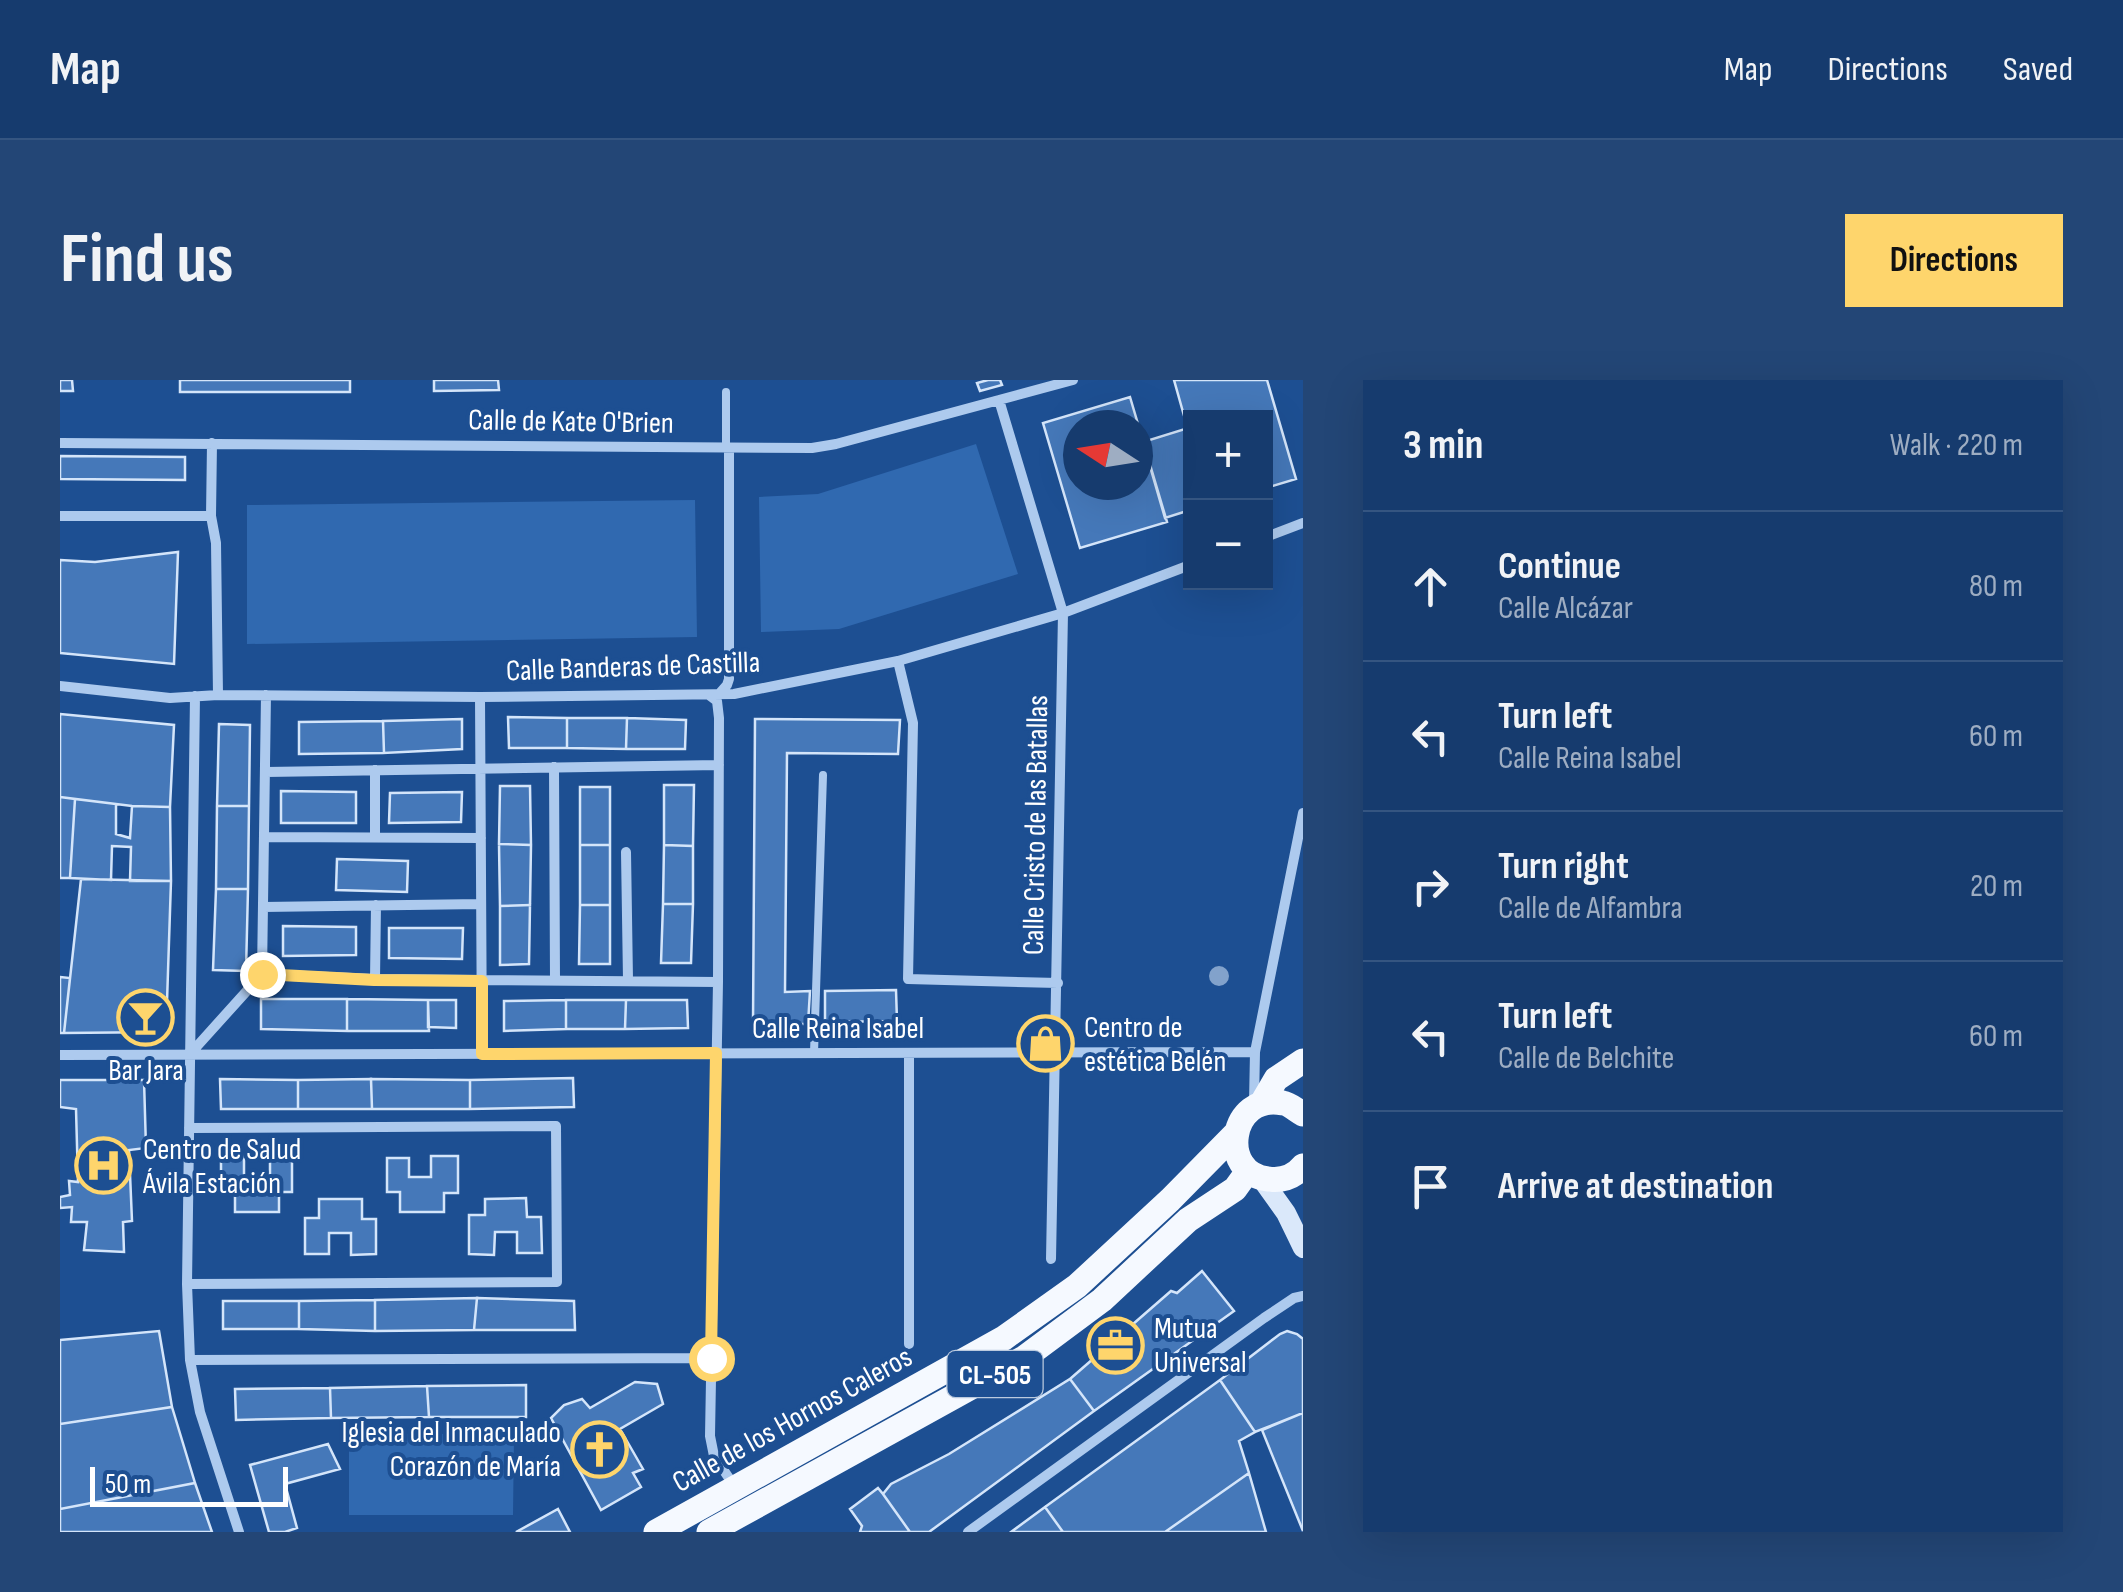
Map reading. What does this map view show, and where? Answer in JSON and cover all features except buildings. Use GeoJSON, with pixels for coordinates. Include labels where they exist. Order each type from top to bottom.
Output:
{"type":"FeatureCollection","features":[{"type":"Feature","properties":{"kind":"main road","name":"CL-505"},"geometry":{"type":"LineString","coordinates":[[1236,1134],[1242,1119],[1258,1105],[1276,1079],[1303,1061]]}},
{"type":"Feature","properties":{"kind":"main road"},"geometry":{"type":"LineString","coordinates":[[1258,1105],[1285,1103],[1303,1114]]}},
{"type":"Feature","properties":{"kind":"main road"},"geometry":{"type":"LineString","coordinates":[[1236,1134],[1237,1154],[1254,1174]]}},
{"type":"Feature","properties":{"kind":"main road","name":"Calle de los Hornos Caleros"},"geometry":{"type":"LineString","coordinates":[[656,1532],[1004,1338],[1077,1286],[1236,1134]]}},
{"type":"Feature","properties":{"kind":"main road","name":"CL-505"},"geometry":{"type":"LineString","coordinates":[[1254,1174],[1280,1180],[1303,1166]]}},
{"type":"Feature","properties":{"kind":"main road","name":"Calle de los Hornos Caleros"},"geometry":{"type":"LineString","coordinates":[[710,1532],[1024,1358],[1102,1300],[1188,1220],[1254,1174]]}},
{"type":"Feature","properties":{"kind":"street","name":"Calle de Kate O'Brien"},"geometry":{"type":"LineString","coordinates":[[60,443],[812,448],[1073,380]]}},
{"type":"Feature","properties":{"kind":"street","name":"Calle Cristo de las Batallas"},"geometry":{"type":"LineString","coordinates":[[999,400],[1064,613],[1051,1259]]}},
{"type":"Feature","properties":{"kind":"street"},"geometry":{"type":"LineString","coordinates":[[212,442],[218,694]]}},
{"type":"Feature","properties":{"kind":"street"},"geometry":{"type":"LineString","coordinates":[[728,448],[729,679],[728,685],[713,697],[718,706],[718,982],[710,1436],[714,1456],[736,1488]]}},
{"type":"Feature","properties":{"kind":"street"},"geometry":{"type":"LineString","coordinates":[[60,516],[211,516]]}},
{"type":"Feature","properties":{"kind":"street"},"geometry":{"type":"LineString","coordinates":[[1273,534],[1303,523]]}},
{"type":"Feature","properties":{"kind":"street","name":"Calle Banderas de Castilla"},"geometry":{"type":"LineString","coordinates":[[60,686],[170,698],[218,694],[734,694],[898,662],[1064,613],[1183,568]]}},
{"type":"Feature","properties":{"kind":"street"},"geometry":{"type":"LineString","coordinates":[[898,662],[913,723],[908,979],[1058,983]]}},
{"type":"Feature","properties":{"kind":"street"},"geometry":{"type":"LineString","coordinates":[[190,1054],[262,974],[266,695]]}},
{"type":"Feature","properties":{"kind":"street"},"geometry":{"type":"LineString","coordinates":[[195,696],[186,1284],[190,1360],[200,1412],[239,1532]]}},
{"type":"Feature","properties":{"kind":"street"},"geometry":{"type":"LineString","coordinates":[[480,697],[482,1054]]}},
{"type":"Feature","properties":{"kind":"street"},"geometry":{"type":"LineString","coordinates":[[266,772],[718,765]]}},
{"type":"Feature","properties":{"kind":"street"},"geometry":{"type":"LineString","coordinates":[[554,768],[555,980]]}},
{"type":"Feature","properties":{"kind":"street"},"geometry":{"type":"LineString","coordinates":[[375,770],[375,837]]}},
{"type":"Feature","properties":{"kind":"street"},"geometry":{"type":"LineString","coordinates":[[1258,1105],[1255,1052],[1303,813]]}},
{"type":"Feature","properties":{"kind":"street"},"geometry":{"type":"LineString","coordinates":[[264,837],[481,838]]}},
{"type":"Feature","properties":{"kind":"street"},"geometry":{"type":"LineString","coordinates":[[626,852],[628,980]]}},
{"type":"Feature","properties":{"kind":"street"},"geometry":{"type":"LineString","coordinates":[[263,907],[481,904]]}},
{"type":"Feature","properties":{"kind":"street"},"geometry":{"type":"LineString","coordinates":[[374,980],[376,905]]}},
{"type":"Feature","properties":{"kind":"street"},"geometry":{"type":"LineString","coordinates":[[262,974],[374,980],[718,982]]}},
{"type":"Feature","properties":{"kind":"street","name":"Calle Reina Isabel"},"geometry":{"type":"LineString","coordinates":[[60,1055],[1255,1052]]}},
{"type":"Feature","properties":{"kind":"street"},"geometry":{"type":"LineString","coordinates":[[909,1053],[909,1344]]}},
{"type":"Feature","properties":{"kind":"street"},"geometry":{"type":"LineString","coordinates":[[186,1284],[557,1282],[556,1126],[189,1128]]}},
{"type":"Feature","properties":{"kind":"street"},"geometry":{"type":"LineString","coordinates":[[1254,1174],[1294,1215],[1303,1248]]}},
{"type":"Feature","properties":{"kind":"street"},"geometry":{"type":"LineString","coordinates":[[968,1532],[1264,1318],[1303,1296]]}},
{"type":"Feature","properties":{"kind":"street"},"geometry":{"type":"LineString","coordinates":[[190,1360],[711,1358]]}},
{"type":"Feature","properties":{"kind":"lane"},"geometry":{"type":"LineString","coordinates":[[726,392],[728,448]]}},
{"type":"Feature","properties":{"kind":"lane"},"geometry":{"type":"LineString","coordinates":[[814,1053],[823,775]]}},
{"type":"Feature","properties":{"kind":"shaded area"},"geometry":{"type":"Polygon","coordinates":[[[976,444],[1018,574],[839,629],[761,632],[759,497],[818,494],[976,444]]]}},
{"type":"Feature","properties":{"kind":"shaded area"},"geometry":{"type":"Polygon","coordinates":[[[695,500],[697,637],[247,644],[247,505],[695,500]]]}},
{"type":"Feature","properties":{"kind":"shaded area"},"geometry":{"type":"Polygon","coordinates":[[[349,1434],[514,1434],[513,1515],[349,1515],[349,1434]]]}},
{"type":"Feature","properties":{"kind":"place","name":"Bar Jara"},"geometry":{"type":"Point","coordinates":[146,1018]}},
{"type":"Feature","properties":{"kind":"place","name":"Centro de estética Belén"},"geometry":{"type":"Point","coordinates":[1045,1044]}},
{"type":"Feature","properties":{"kind":"place","name":"Centro de Salud Ávila Estación"},"geometry":{"type":"Point","coordinates":[104,1166]}},
{"type":"Feature","properties":{"kind":"place","name":"Mutua Universal"},"geometry":{"type":"Point","coordinates":[1115,1345]}},
{"type":"Feature","properties":{"kind":"place","name":"Iglesia del Inmaculado Corazón de María"},"geometry":{"type":"Point","coordinates":[600,1449]}},
{"type":"Feature","properties":{"kind":"route"},"geometry":{"type":"LineString","coordinates":[[262,974],[482,981],[482,1054],[716,1053],[711,1358]]}}]}
